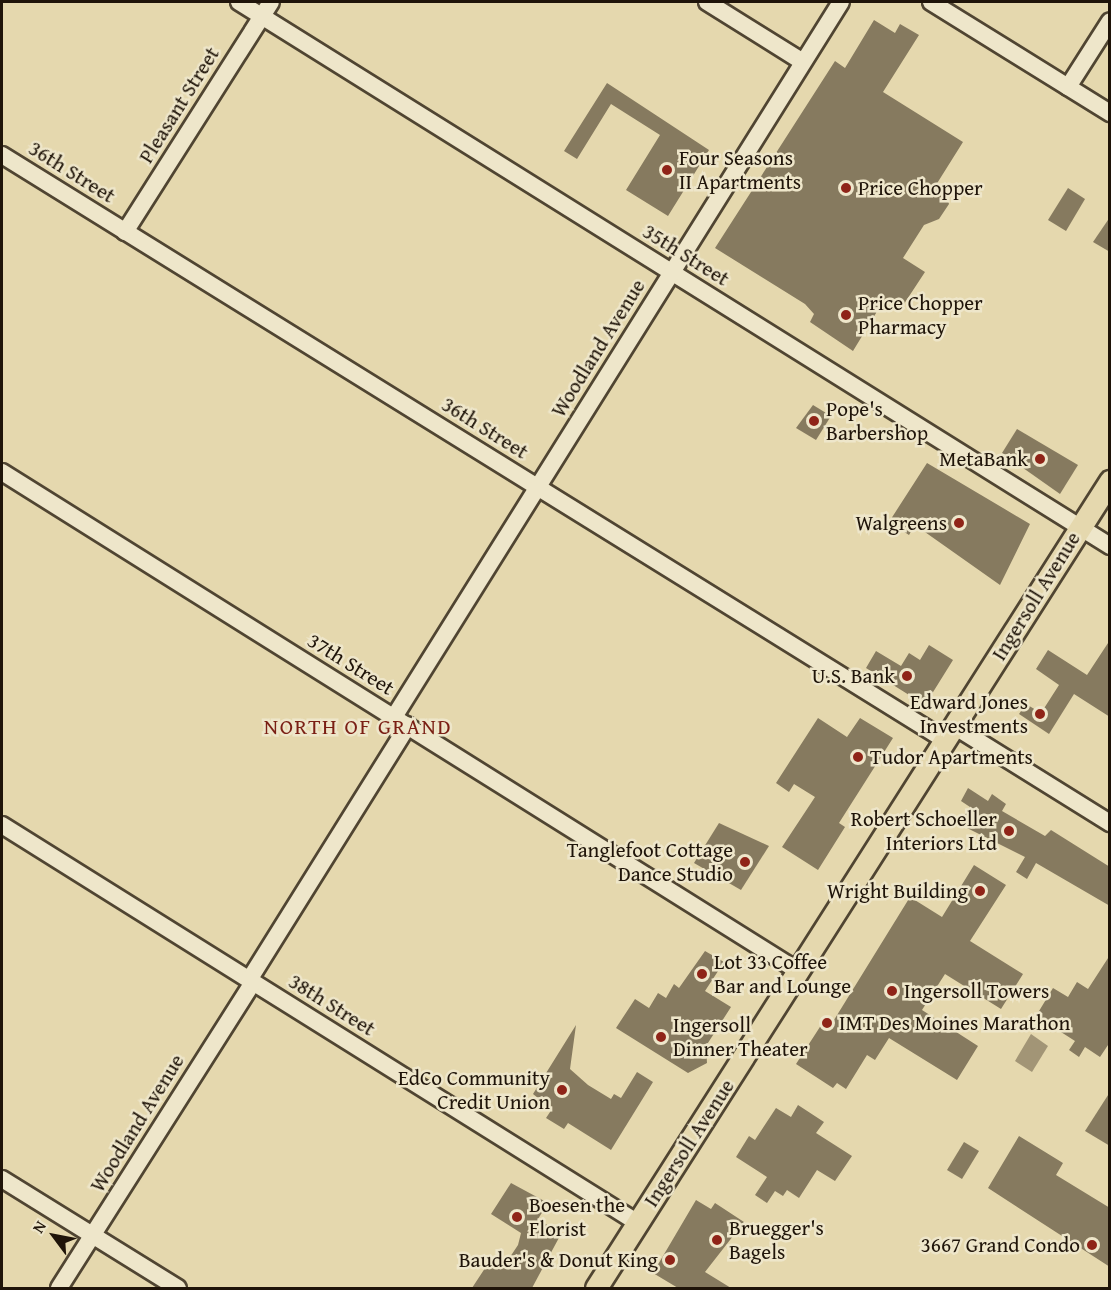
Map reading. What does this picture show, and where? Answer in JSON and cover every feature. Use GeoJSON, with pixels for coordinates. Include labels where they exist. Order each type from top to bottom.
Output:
{"type":"FeatureCollection","features":[{"type":"Feature","properties":{"kind":"main road","name":"Ingersoll Avenue"},"geometry":{"type":"LineString","coordinates":[[596,1288],[1110,481]]}},
{"type":"Feature","properties":{"kind":"street","name":"35th Street"},"geometry":{"type":"LineString","coordinates":[[239,2],[1110,546]]}},
{"type":"Feature","properties":{"kind":"street","name":"Pleasant Street"},"geometry":{"type":"LineString","coordinates":[[125,232],[271,2]]}},
{"type":"Feature","properties":{"kind":"street"},"geometry":{"type":"LineString","coordinates":[[707,2],[803,62]]}},
{"type":"Feature","properties":{"kind":"street","name":"Woodland Avenue"},"geometry":{"type":"LineString","coordinates":[[59,1288],[251,981],[538,488],[841,2]]}},
{"type":"Feature","properties":{"kind":"street"},"geometry":{"type":"LineString","coordinates":[[931,2],[1110,113]]}},
{"type":"Feature","properties":{"kind":"street"},"geometry":{"type":"LineString","coordinates":[[1068,87],[1110,21]]}},
{"type":"Feature","properties":{"kind":"street","name":"36th Street"},"geometry":{"type":"LineString","coordinates":[[2,155],[538,488],[949,733],[1110,823]]}},
{"type":"Feature","properties":{"kind":"street","name":"37th Street"},"geometry":{"type":"LineString","coordinates":[[2,472],[798,971]]}},
{"type":"Feature","properties":{"kind":"street","name":"38th Street"},"geometry":{"type":"LineString","coordinates":[[2,825],[638,1222]]}},
{"type":"Feature","properties":{"kind":"street"},"geometry":{"type":"LineString","coordinates":[[2,1179],[178,1288]]}},
{"type":"Feature","properties":{"kind":"shaded area"},"geometry":{"type":"Polygon","coordinates":[[[1031,1034],[1048,1046],[1032,1072],[1015,1061],[1031,1034]]]}},
{"type":"Feature","properties":{"kind":"building","name":"Price Chopper"},"geometry":{"type":"Polygon","coordinates":[[[874,20],[895,33],[900,24],[919,35],[883,92],[963,142],[936,185],[945,191],[949,204],[939,219],[924,225],[903,258],[925,272],[900,310],[884,300],[853,351],[810,322],[814,314],[805,304],[715,248],[835,61],[845,68],[874,20]]]}},
{"type":"Feature","properties":{"kind":"building","name":"Four Seasons II Apartments"},"geometry":{"type":"Polygon","coordinates":[[[607,83],[709,150],[668,216],[626,190],[660,135],[611,104],[577,159],[564,151],[607,83]]]}},
{"type":"Feature","properties":{"kind":"building"},"geometry":{"type":"Polygon","coordinates":[[[1068,188],[1085,199],[1066,231],[1048,220],[1068,188]]]}},
{"type":"Feature","properties":{"kind":"building"},"geometry":{"type":"Polygon","coordinates":[[[1110,217],[1110,252],[1093,242],[1110,217]]]}},
{"type":"Feature","properties":{"kind":"building"},"geometry":{"type":"Polygon","coordinates":[[[813,405],[831,416],[816,440],[796,428],[813,405]]]}},
{"type":"Feature","properties":{"kind":"building","name":"MetaBank"},"geometry":{"type":"Polygon","coordinates":[[[1017,429],[1078,465],[1060,494],[1002,453],[1017,429]]]}},
{"type":"Feature","properties":{"kind":"building","name":"Walgreens"},"geometry":{"type":"Polygon","coordinates":[[[927,463],[1030,524],[1000,585],[915,525],[909,535],[889,522],[927,463]]]}},
{"type":"Feature","properties":{"kind":"building"},"geometry":{"type":"Polygon","coordinates":[[[1110,640],[1110,717],[1074,694],[1049,734],[1019,714],[1026,704],[1041,713],[1059,685],[1036,669],[1048,650],[1087,675],[1110,640]]]}},
{"type":"Feature","properties":{"kind":"building","name":"U.S. Bank"},"geometry":{"type":"Polygon","coordinates":[[[929,645],[953,660],[925,705],[866,668],[876,651],[901,666],[909,653],[920,660],[929,645]]]}},
{"type":"Feature","properties":{"kind":"building"},"geometry":{"type":"Polygon","coordinates":[[[818,718],[847,737],[860,718],[893,738],[839,823],[845,827],[818,870],[782,847],[815,797],[794,784],[789,792],[776,783],[818,718]]]}},
{"type":"Feature","properties":{"kind":"building"},"geometry":{"type":"Polygon","coordinates":[[[968,788],[988,801],[992,794],[1006,804],[1002,811],[1045,836],[1051,830],[1110,867],[1110,906],[1036,863],[1027,879],[1016,872],[1025,857],[959,824],[970,807],[961,801],[968,788]]]}},
{"type":"Feature","properties":{"kind":"building"},"geometry":{"type":"Polygon","coordinates":[[[719,823],[769,846],[741,890],[694,863],[719,823]]]}},
{"type":"Feature","properties":{"kind":"building","name":"Ingersoll Towers"},"geometry":{"type":"Polygon","coordinates":[[[974,865],[1006,885],[970,941],[1023,974],[1001,1009],[945,974],[922,1010],[978,1046],[957,1080],[889,1038],[875,1060],[867,1055],[846,1089],[837,1083],[833,1088],[796,1064],[827,1016],[834,1020],[910,897],[942,917],[974,865]]]}},
{"type":"Feature","properties":{"kind":"building"},"geometry":{"type":"Polygon","coordinates":[[[705,951],[724,962],[705,991],[731,1007],[706,1046],[707,1063],[688,1073],[616,1028],[635,999],[649,1008],[658,993],[666,998],[674,984],[679,988],[705,951]]]}},
{"type":"Feature","properties":{"kind":"building"},"geometry":{"type":"Polygon","coordinates":[[[1110,955],[1110,1042],[1100,1057],[1085,1047],[1079,1057],[1069,1050],[1075,1041],[1036,1016],[1053,988],[1068,997],[1077,982],[1088,989],[1110,955]]]}},
{"type":"Feature","properties":{"kind":"building"},"geometry":{"type":"Polygon","coordinates":[[[576,1025],[570,1069],[588,1085],[611,1099],[614,1094],[621,1098],[637,1072],[653,1082],[611,1150],[568,1123],[564,1129],[546,1118],[552,1109],[533,1094],[576,1025]]]}},
{"type":"Feature","properties":{"kind":"building"},"geometry":{"type":"Polygon","coordinates":[[[1110,1092],[1110,1146],[1085,1131],[1110,1092]]]}},
{"type":"Feature","properties":{"kind":"building"},"geometry":{"type":"Polygon","coordinates":[[[798,1105],[824,1122],[816,1133],[852,1156],[835,1181],[817,1170],[799,1198],[787,1190],[783,1196],[775,1191],[767,1203],[755,1195],[767,1177],[736,1157],[749,1136],[755,1140],[776,1108],[791,1117],[798,1105]]]}},
{"type":"Feature","properties":{"kind":"building"},"geometry":{"type":"Polygon","coordinates":[[[1019,1136],[1063,1163],[1056,1175],[1110,1208],[1110,1267],[988,1188],[1019,1136]]]}},
{"type":"Feature","properties":{"kind":"building"},"geometry":{"type":"Polygon","coordinates":[[[964,1142],[979,1151],[962,1179],[947,1170],[964,1142]]]}},
{"type":"Feature","properties":{"kind":"building"},"geometry":{"type":"Polygon","coordinates":[[[511,1183],[548,1203],[538,1219],[561,1234],[532,1288],[472,1288],[491,1259],[504,1266],[518,1245],[521,1233],[491,1214],[511,1183]]]}},
{"type":"Feature","properties":{"kind":"building"},"geometry":{"type":"Polygon","coordinates":[[[696,1200],[711,1209],[715,1203],[744,1222],[705,1272],[731,1288],[678,1288],[653,1273],[696,1200]]]}},
{"type":"Feature","properties":{"kind":"place","name":"Four Seasons II Apartments"},"geometry":{"type":"Point","coordinates":[667,170]}},
{"type":"Feature","properties":{"kind":"place","name":"Price Chopper"},"geometry":{"type":"Point","coordinates":[846,188]}},
{"type":"Feature","properties":{"kind":"place","name":"Price Chopper Pharmacy"},"geometry":{"type":"Point","coordinates":[846,315]}},
{"type":"Feature","properties":{"kind":"place","name":"Pope's Barbershop"},"geometry":{"type":"Point","coordinates":[814,421]}},
{"type":"Feature","properties":{"kind":"place","name":"MetaBank"},"geometry":{"type":"Point","coordinates":[1040,459]}},
{"type":"Feature","properties":{"kind":"place","name":"Walgreens"},"geometry":{"type":"Point","coordinates":[959,523]}},
{"type":"Feature","properties":{"kind":"place","name":"U.S. Bank"},"geometry":{"type":"Point","coordinates":[907,676]}},
{"type":"Feature","properties":{"kind":"place","name":"Edward Jones Investments"},"geometry":{"type":"Point","coordinates":[1040,714]}},
{"type":"Feature","properties":{"kind":"place","name":"Tudor Apartments"},"geometry":{"type":"Point","coordinates":[858,757]}},
{"type":"Feature","properties":{"kind":"place","name":"Robert Schoeller Interiors Ltd"},"geometry":{"type":"Point","coordinates":[1009,831]}},
{"type":"Feature","properties":{"kind":"place","name":"Tanglefoot Cottage Dance Studio"},"geometry":{"type":"Point","coordinates":[745,862]}},
{"type":"Feature","properties":{"kind":"place","name":"Wright Building"},"geometry":{"type":"Point","coordinates":[980,891]}},
{"type":"Feature","properties":{"kind":"place","name":"Lot 33 Coffee Bar and Lounge"},"geometry":{"type":"Point","coordinates":[702,974]}},
{"type":"Feature","properties":{"kind":"place","name":"Ingersoll Towers"},"geometry":{"type":"Point","coordinates":[892,991]}},
{"type":"Feature","properties":{"kind":"place","name":"IMT Des Moines Marathon"},"geometry":{"type":"Point","coordinates":[827,1023]}},
{"type":"Feature","properties":{"kind":"place","name":"Ingersoll Dinner Theater"},"geometry":{"type":"Point","coordinates":[661,1037]}},
{"type":"Feature","properties":{"kind":"place","name":"EdCo Community Credit Union"},"geometry":{"type":"Point","coordinates":[562,1090]}},
{"type":"Feature","properties":{"kind":"place","name":"Boesen the Florist"},"geometry":{"type":"Point","coordinates":[517,1217]}},
{"type":"Feature","properties":{"kind":"place","name":"Bruegger's Bagels"},"geometry":{"type":"Point","coordinates":[717,1240]}},
{"type":"Feature","properties":{"kind":"place","name":"3667 Grand Condo"},"geometry":{"type":"Point","coordinates":[1092,1245]}},
{"type":"Feature","properties":{"kind":"place","name":"Bauder's & Donut King"},"geometry":{"type":"Point","coordinates":[670,1260]}},
{"type":"Feature","properties":{"kind":"district","name":"NORTH OF GRAND"},"geometry":{"type":"Point","coordinates":[358,727]}}]}
